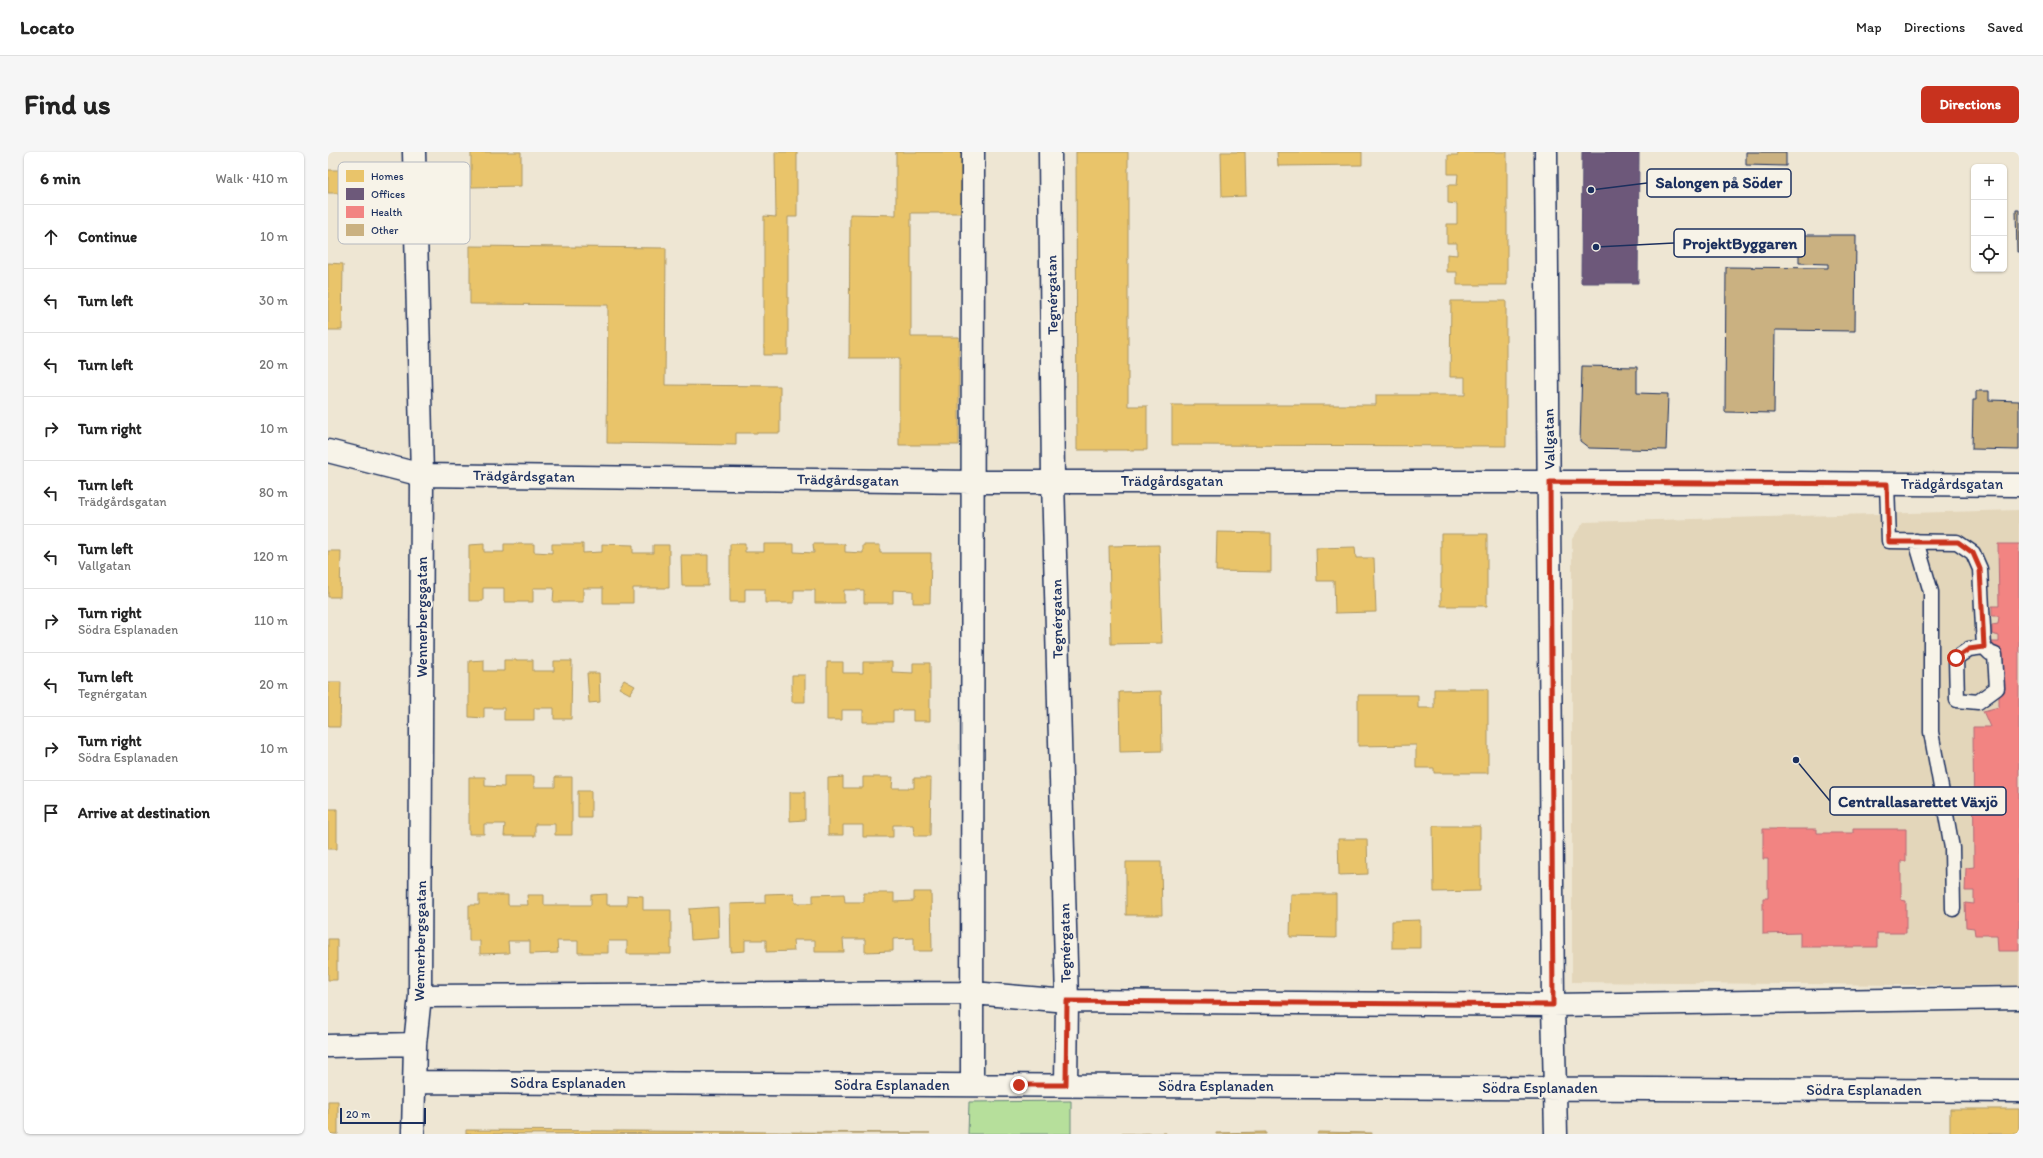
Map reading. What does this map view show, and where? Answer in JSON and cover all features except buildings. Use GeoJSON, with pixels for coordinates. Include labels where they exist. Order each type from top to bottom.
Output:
{"type":"FeatureCollection","features":[{"type":"Feature","properties":{"kind":"street","name":"Wennerbergsgatan"},"geometry":{"type":"LineString","coordinates":[[414,152],[414,162]]}},
{"type":"Feature","properties":{"kind":"street"},"geometry":{"type":"LineString","coordinates":[[972,1085],[973,152]]}},
{"type":"Feature","properties":{"kind":"street","name":"Tegnérgatan"},"geometry":{"type":"LineString","coordinates":[[1050,152],[1054,480],[1067,1001],[1066,1085]]}},
{"type":"Feature","properties":{"kind":"street","name":"Vallgatan"},"geometry":{"type":"LineString","coordinates":[[1546,152],[1550,482],[1553,1005],[1556,1134]]}},
{"type":"Feature","properties":{"kind":"street","name":"Wennerbergsgatan"},"geometry":{"type":"LineString","coordinates":[[413,1134],[415,1044],[420,996],[422,475],[416,244]]}},
{"type":"Feature","properties":{"kind":"street","name":"Trädgårdsgatan"},"geometry":{"type":"LineString","coordinates":[[328,451],[422,475],[972,482],[1054,480],[2019,485]]}},
{"type":"Feature","properties":{"kind":"street"},"geometry":{"type":"LineString","coordinates":[[420,996],[973,993],[1067,1001],[1553,1005],[2019,998]]}},
{"type":"Feature","properties":{"kind":"street"},"geometry":{"type":"LineString","coordinates":[[328,1046],[415,1044]]}},
{"type":"Feature","properties":{"kind":"street","name":"Södra Esplanaden"},"geometry":{"type":"LineString","coordinates":[[414,1082],[2019,1091]]}},
{"type":"Feature","properties":{"kind":"lane"},"geometry":{"type":"LineString","coordinates":[[1887,484],[1889,542],[1958,542],[1973,553],[1980,569],[1984,647]]}},
{"type":"Feature","properties":{"kind":"lane"},"geometry":{"type":"LineString","coordinates":[[1916,542],[1931,592],[1931,732],[1952,848],[1953,909]]}},
{"type":"Feature","properties":{"kind":"shaded area"},"geometry":{"type":"Polygon","coordinates":[[[2019,510],[2019,986],[1572,982],[1572,539],[1584,522],[2019,510]]]}},
{"type":"Feature","properties":{"kind":"green space"},"geometry":{"type":"Polygon","coordinates":[[[1071,1101],[1071,1134],[968,1134],[969,1102],[1071,1101]]]}},
{"type":"Feature","properties":{"kind":"place","name":"Salongen på Söder"},"geometry":{"type":"Point","coordinates":[1591,190]}},
{"type":"Feature","properties":{"kind":"place","name":"ProjektByggaren"},"geometry":{"type":"Point","coordinates":[1596,247]}},
{"type":"Feature","properties":{"kind":"place","name":"Centrallasarettet Växjö"},"geometry":{"type":"Point","coordinates":[1796,760]}},
{"type":"Feature","properties":{"kind":"route"},"geometry":{"type":"LineString","coordinates":[[1019,1085],[1066,1085],[1067,1001],[1553,1005],[1550,482],[1887,484],[1889,542],[1958,542],[1973,553],[1980,569],[1984,647],[1969,649],[1956,658]]}}]}
